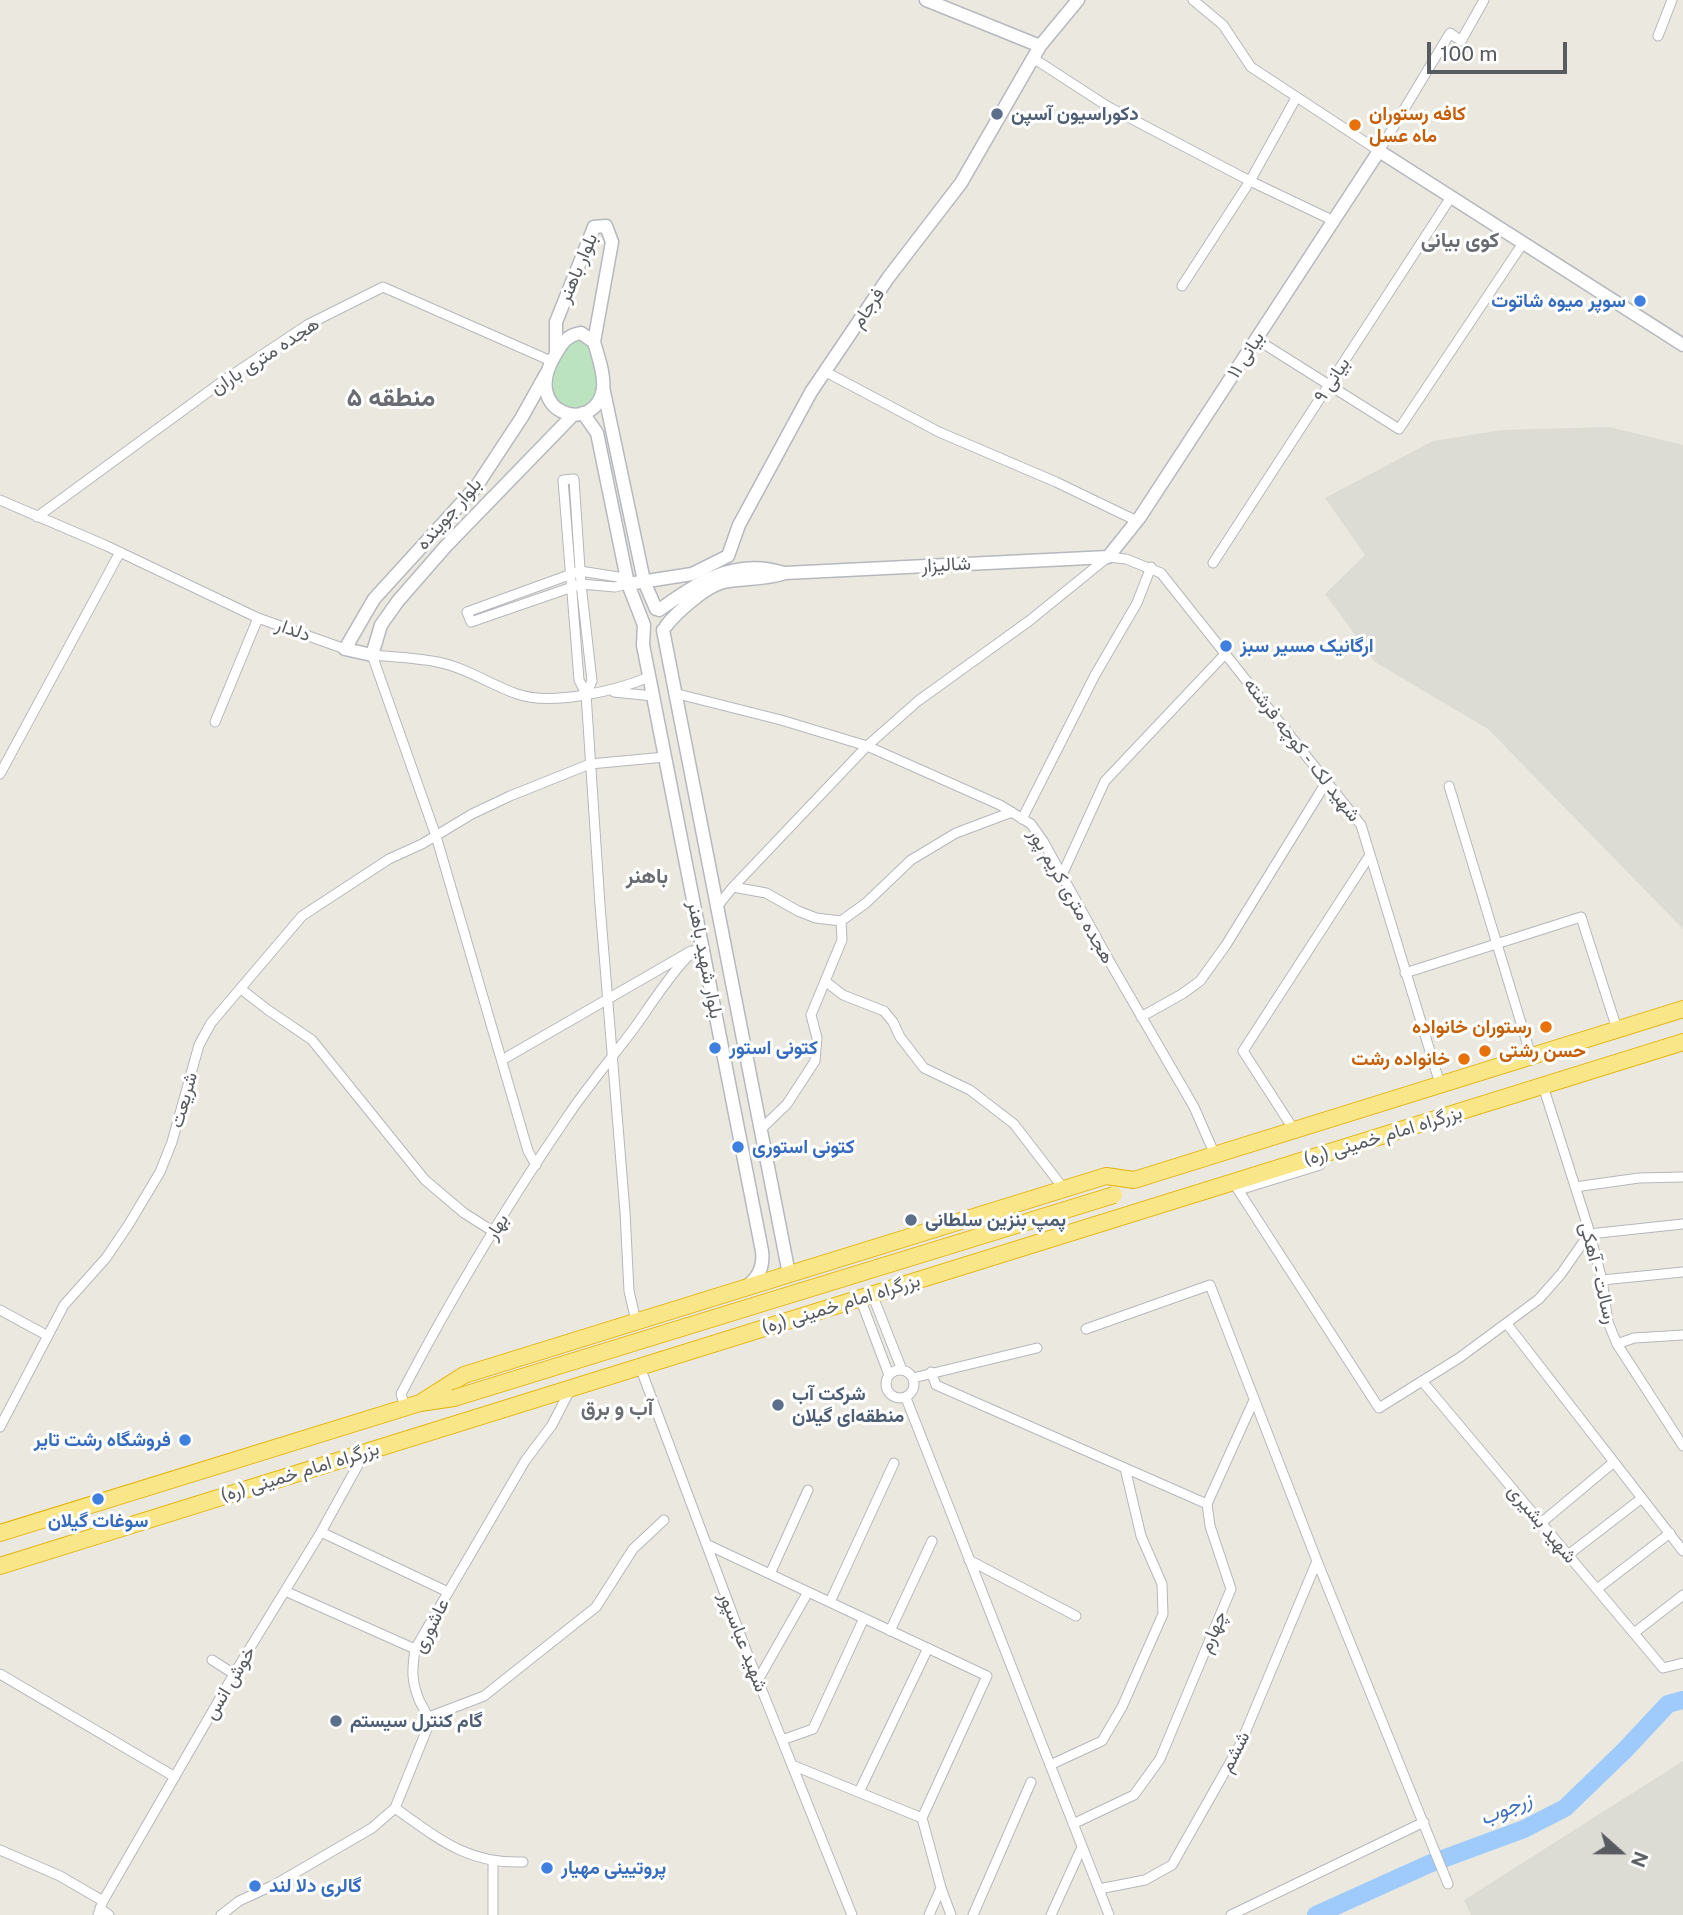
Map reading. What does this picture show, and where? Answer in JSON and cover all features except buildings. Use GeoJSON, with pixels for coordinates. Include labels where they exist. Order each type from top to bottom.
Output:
{"type":"FeatureCollection","features":[{"type":"Feature","properties":{"kind":"highway","name":"بزرگراه امام خمینی (ره)"},"geometry":{"type":"LineString","coordinates":[[412,1405],[464,1374],[1107,1176],[1134,1180],[1683,1009]]}},
{"type":"Feature","properties":{"kind":"highway","name":"بزرگراه امام خمینی (ره)"},"geometry":{"type":"LineString","coordinates":[[0,1566],[866,1296],[1236,1186],[1683,1042]]}},
{"type":"Feature","properties":{"kind":"highway","name":"بزرگراه امام خمینی (ره)"},"geometry":{"type":"LineString","coordinates":[[0,1534],[412,1405],[454,1398],[1114,1195],[1126,1190],[1134,1180]]}},
{"type":"Feature","properties":{"kind":"highway"},"geometry":{"type":"LineString","coordinates":[[806,1269],[803,1282],[806,1292],[811,1302],[821,1310]]}},
{"type":"Feature","properties":{"kind":"highway"},"geometry":{"type":"LineString","coordinates":[[772,1326],[784,1317],[792,1302],[789,1274]]}},
{"type":"Feature","properties":{"kind":"highway"},"geometry":{"type":"LineString","coordinates":[[773,1279],[785,1288],[792,1302]]}},
{"type":"Feature","properties":{"kind":"highway"},"geometry":{"type":"LineString","coordinates":[[657,1315],[656,1335],[670,1357]]}},
{"type":"Feature","properties":{"kind":"street"},"geometry":{"type":"LineString","coordinates":[[926,0],[1040,46]]}},
{"type":"Feature","properties":{"kind":"street","name":"فرجام"},"geometry":{"type":"LineString","coordinates":[[728,556],[739,525],[804,403],[888,278],[961,183],[1040,46],[1078,0]]}},
{"type":"Feature","properties":{"kind":"street"},"geometry":{"type":"LineString","coordinates":[[1193,0],[1223,25],[1251,67],[1683,345]]}},
{"type":"Feature","properties":{"kind":"street"},"geometry":{"type":"LineString","coordinates":[[1379,151],[1450,33],[1461,41],[1484,0]]}},
{"type":"Feature","properties":{"kind":"street"},"geometry":{"type":"LineString","coordinates":[[1658,36],[1672,0]]}},
{"type":"Feature","properties":{"kind":"street"},"geometry":{"type":"LineString","coordinates":[[1033,58],[1107,106],[1250,181],[1334,221]]}},
{"type":"Feature","properties":{"kind":"street"},"geometry":{"type":"LineString","coordinates":[[1182,286],[1250,181],[1296,98]]}},
{"type":"Feature","properties":{"kind":"street","name":"بیانی ۱۱"},"geometry":{"type":"LineString","coordinates":[[1108,557],[1137,521],[1379,151]]}},
{"type":"Feature","properties":{"kind":"street","name":"بیانی ۹"},"geometry":{"type":"LineString","coordinates":[[1213,563],[1451,197]]}},
{"type":"Feature","properties":{"kind":"street","name":"بلوار باهنر"},"geometry":{"type":"LineString","coordinates":[[551,363],[555,322],[594,227],[606,226],[611,242],[594,342]]}},
{"type":"Feature","properties":{"kind":"street"},"geometry":{"type":"LineString","coordinates":[[1256,339],[1399,429],[1524,243]]}},
{"type":"Feature","properties":{"kind":"street","name":"هجده متری باران"},"geometry":{"type":"LineString","coordinates":[[37,517],[223,381],[307,325],[383,287],[551,363]]}},
{"type":"Feature","properties":{"kind":"street"},"geometry":{"type":"LineString","coordinates":[[581,333],[594,342],[644,581],[658,610],[667,620],[664,628],[652,633],[644,625],[628,584],[597,433],[578,414],[555,408],[548,400],[545,387],[551,363],[564,341],[581,333]]}},
{"type":"Feature","properties":{"kind":"street","name":"بلوار جوینده"},"geometry":{"type":"LineString","coordinates":[[345,649],[374,599],[476,487],[522,417],[551,363]]}},
{"type":"Feature","properties":{"kind":"street"},"geometry":{"type":"LineString","coordinates":[[824,372],[939,432],[1137,521]]}},
{"type":"Feature","properties":{"kind":"street"},"geometry":{"type":"LineString","coordinates":[[578,414],[597,402],[603,387]]}},
{"type":"Feature","properties":{"kind":"street","name":"بلوار جوینده"},"geometry":{"type":"LineString","coordinates":[[372,655],[381,625],[398,601],[446,546],[578,414]]}},
{"type":"Feature","properties":{"kind":"street"},"geometry":{"type":"LineString","coordinates":[[586,694],[592,681],[573,479],[563,480],[569,575],[579,680],[586,694],[629,1291],[636,1321]]}},
{"type":"Feature","properties":{"kind":"street","name":"دلدار"},"geometry":{"type":"LineString","coordinates":[[0,500],[120,552],[258,618],[345,649],[372,655],[439,662],[538,700],[602,692]]}},
{"type":"Feature","properties":{"kind":"street"},"geometry":{"type":"LineString","coordinates":[[0,774],[120,552]]}},
{"type":"Feature","properties":{"kind":"street"},"geometry":{"type":"LineString","coordinates":[[628,584],[618,577],[580,571],[467,612],[471,622],[581,584],[615,587],[692,574],[728,556],[730,576]]}},
{"type":"Feature","properties":{"kind":"street"},"geometry":{"type":"LineString","coordinates":[[716,908],[867,746],[918,701],[1029,621],[1108,557]]}},
{"type":"Feature","properties":{"kind":"street","name":"شهید لک - کوچه فرشته"},"geometry":{"type":"LineString","coordinates":[[1108,557],[1126,559],[1161,573],[1361,825],[1440,1084]]}},
{"type":"Feature","properties":{"kind":"street","name":"شالیزار"},"geometry":{"type":"LineString","coordinates":[[658,610],[712,576],[775,577],[785,573],[1108,557]]}},
{"type":"Feature","properties":{"kind":"street"},"geometry":{"type":"LineString","coordinates":[[1022,819],[1089,686],[1137,603],[1151,567]]}},
{"type":"Feature","properties":{"kind":"street","name":"شالیزار"},"geometry":{"type":"LineString","coordinates":[[664,628],[704,591],[730,576]]}},
{"type":"Feature","properties":{"kind":"street"},"geometry":{"type":"LineString","coordinates":[[644,625],[646,614],[658,610]]}},
{"type":"Feature","properties":{"kind":"street"},"geometry":{"type":"LineString","coordinates":[[215,722],[219,718],[258,618]]}},
{"type":"Feature","properties":{"kind":"street","name":"بلوار شهید باهنر"},"geometry":{"type":"LineString","coordinates":[[644,625],[643,645],[697,948],[727,1070],[763,1256],[758,1275],[743,1288]]}},
{"type":"Feature","properties":{"kind":"street","name":"بلوار شهید باهنر"},"geometry":{"type":"LineString","coordinates":[[664,628],[674,693],[789,1274]]}},
{"type":"Feature","properties":{"kind":"street"},"geometry":{"type":"LineString","coordinates":[[1062,875],[1105,781],[1226,653]]}},
{"type":"Feature","properties":{"kind":"street"},"geometry":{"type":"LineString","coordinates":[[372,655],[436,836],[528,1151],[536,1165]]}},
{"type":"Feature","properties":{"kind":"street"},"geometry":{"type":"LineString","coordinates":[[602,692],[649,677]]}},
{"type":"Feature","properties":{"kind":"street"},"geometry":{"type":"LineString","coordinates":[[602,692],[653,696]]}},
{"type":"Feature","properties":{"kind":"street","name":"هجده متری کریم پور"},"geometry":{"type":"LineString","coordinates":[[674,693],[781,720],[867,746],[1000,804],[1031,824],[1194,1107],[1214,1155]]}},
{"type":"Feature","properties":{"kind":"street","name":"شریعت"},"geometry":{"type":"LineString","coordinates":[[0,1427],[64,1305],[106,1258],[130,1224],[160,1172],[172,1142],[199,1045],[211,1023],[302,916],[389,859],[510,796],[590,764],[665,757]]}},
{"type":"Feature","properties":{"kind":"street"},"geometry":{"type":"LineString","coordinates":[[1141,1017],[1200,981],[1226,945],[1327,782]]}},
{"type":"Feature","properties":{"kind":"street"},"geometry":{"type":"LineString","coordinates":[[1448,786],[1531,1056]]}},
{"type":"Feature","properties":{"kind":"street"},"geometry":{"type":"LineString","coordinates":[[733,887],[766,893],[816,918],[841,921],[866,903],[911,860],[956,833],[1012,812]]}},
{"type":"Feature","properties":{"kind":"street"},"geometry":{"type":"LineString","coordinates":[[1294,1130],[1242,1051],[1370,855]]}},
{"type":"Feature","properties":{"kind":"street"},"geometry":{"type":"LineString","coordinates":[[1405,973],[1581,917],[1617,1029]]}},
{"type":"Feature","properties":{"kind":"street"},"geometry":{"type":"LineString","coordinates":[[739,1133],[760,1130],[787,1104],[815,1061],[817,1038],[811,1015],[842,940],[841,921]]}},
{"type":"Feature","properties":{"kind":"street"},"geometry":{"type":"LineString","coordinates":[[502,1060],[697,948]]}},
{"type":"Feature","properties":{"kind":"street","name":"بهار"},"geometry":{"type":"LineString","coordinates":[[412,1405],[401,1394],[437,1326],[494,1232],[566,1118],[697,948]]}},
{"type":"Feature","properties":{"kind":"street"},"geometry":{"type":"LineString","coordinates":[[825,981],[843,995],[884,1011],[924,1068],[970,1090],[1014,1124],[1065,1189]]}},
{"type":"Feature","properties":{"kind":"street"},"geometry":{"type":"LineString","coordinates":[[241,989],[312,1040],[425,1181],[464,1213],[494,1232]]}},
{"type":"Feature","properties":{"kind":"street"},"geometry":{"type":"LineString","coordinates":[[727,1070],[748,1066]]}},
{"type":"Feature","properties":{"kind":"street","name":"رسالت - آهکی"},"geometry":{"type":"LineString","coordinates":[[1543,1086],[1590,1234],[1602,1280],[1608,1322],[1617,1344],[1683,1446]]}},
{"type":"Feature","properties":{"kind":"street"},"geometry":{"type":"LineString","coordinates":[[1320,1165],[1236,1186],[1378,1408],[1459,1358],[1547,1292],[1590,1234],[1683,1224]]}},
{"type":"Feature","properties":{"kind":"street"},"geometry":{"type":"LineString","coordinates":[[1575,1187],[1639,1178],[1683,1177]]}},
{"type":"Feature","properties":{"kind":"street"},"geometry":{"type":"LineString","coordinates":[[1602,1280],[1683,1272]]}},
{"type":"Feature","properties":{"kind":"street"},"geometry":{"type":"LineString","coordinates":[[1086,1329],[1210,1285],[1317,1561],[1448,1884]]}},
{"type":"Feature","properties":{"kind":"street"},"geometry":{"type":"LineString","coordinates":[[866,1296],[902,1370],[914,1378],[915,1387],[906,1398]]}},
{"type":"Feature","properties":{"kind":"street"},"geometry":{"type":"LineString","coordinates":[[866,1296],[890,1375],[886,1384],[889,1393],[896,1398],[906,1398]]}},
{"type":"Feature","properties":{"kind":"street"},"geometry":{"type":"LineString","coordinates":[[0,1310],[48,1336]]}},
{"type":"Feature","properties":{"kind":"street"},"geometry":{"type":"LineString","coordinates":[[1507,1324],[1683,1550]]}},
{"type":"Feature","properties":{"kind":"street"},"geometry":{"type":"LineString","coordinates":[[1617,1344],[1634,1338],[1683,1335]]}},
{"type":"Feature","properties":{"kind":"street"},"geometry":{"type":"LineString","coordinates":[[914,1378],[1037,1348]]}},
{"type":"Feature","properties":{"kind":"street","name":"شهید عباسپور"},"geometry":{"type":"LineString","coordinates":[[640,1367],[758,1680],[852,1915]]}},
{"type":"Feature","properties":{"kind":"street"},"geometry":{"type":"LineString","coordinates":[[890,1375],[902,1370]]}},
{"type":"Feature","properties":{"kind":"street"},"geometry":{"type":"LineString","coordinates":[[931,1372],[936,1385],[1207,1504],[1254,1400]]}},
{"type":"Feature","properties":{"kind":"street","name":"شهید بشیری"},"geometry":{"type":"LineString","coordinates":[[1422,1381],[1663,1668],[1683,1663]]}},
{"type":"Feature","properties":{"kind":"street","name":"عاشوری"},"geometry":{"type":"LineString","coordinates":[[429,1717],[420,1702],[411,1673],[415,1649],[525,1461],[552,1425],[571,1388]]}},
{"type":"Feature","properties":{"kind":"street"},"geometry":{"type":"LineString","coordinates":[[906,1398],[1109,1915]]}},
{"type":"Feature","properties":{"kind":"street","name":"خوش انس"},"geometry":{"type":"LineString","coordinates":[[100,1908],[234,1674],[321,1532],[365,1452]]}},
{"type":"Feature","properties":{"kind":"street"},"geometry":{"type":"LineString","coordinates":[[1541,1523],[1614,1462]]}},
{"type":"Feature","properties":{"kind":"street"},"geometry":{"type":"LineString","coordinates":[[830,1602],[894,1463]]}},
{"type":"Feature","properties":{"kind":"street"},"geometry":{"type":"LineString","coordinates":[[1050,1765],[1102,1741],[1122,1707],[1163,1614],[1162,1584],[1140,1536],[1125,1468]]}},
{"type":"Feature","properties":{"kind":"street"},"geometry":{"type":"LineString","coordinates":[[770,1574],[808,1490]]}},
{"type":"Feature","properties":{"kind":"street"},"geometry":{"type":"LineString","coordinates":[[1568,1555],[1642,1497]]}},
{"type":"Feature","properties":{"kind":"street","name":"چهارم"},"geometry":{"type":"LineString","coordinates":[[1073,1824],[1134,1795],[1160,1759],[1231,1588],[1210,1525],[1207,1504]]}},
{"type":"Feature","properties":{"kind":"street"},"geometry":{"type":"LineString","coordinates":[[221,1915],[239,1901],[276,1884],[372,1828],[396,1808],[429,1724],[429,1717],[484,1696],[596,1606],[633,1549],[664,1520]]}},
{"type":"Feature","properties":{"kind":"street"},"geometry":{"type":"LineString","coordinates":[[321,1532],[448,1592]]}},
{"type":"Feature","properties":{"kind":"street"},"geometry":{"type":"LineString","coordinates":[[1597,1589],[1670,1533]]}},
{"type":"Feature","properties":{"kind":"street"},"geometry":{"type":"LineString","coordinates":[[890,1631],[932,1541]]}},
{"type":"Feature","properties":{"kind":"street"},"geometry":{"type":"LineString","coordinates":[[706,1544],[987,1676],[922,1818],[951,1915]]}},
{"type":"Feature","properties":{"kind":"street"},"geometry":{"type":"LineString","coordinates":[[969,1560],[1076,1616]]}},
{"type":"Feature","properties":{"kind":"street","name":"ششم"},"geometry":{"type":"LineString","coordinates":[[1099,1889],[1145,1880],[1172,1865],[1240,1745],[1317,1561]]}},
{"type":"Feature","properties":{"kind":"street"},"geometry":{"type":"LineString","coordinates":[[285,1591],[415,1649]]}},
{"type":"Feature","properties":{"kind":"street"},"geometry":{"type":"LineString","coordinates":[[758,1680],[808,1592]]}},
{"type":"Feature","properties":{"kind":"street"},"geometry":{"type":"LineString","coordinates":[[1634,1633],[1683,1595]]}},
{"type":"Feature","properties":{"kind":"street"},"geometry":{"type":"LineString","coordinates":[[782,1740],[813,1729],[864,1618]]}},
{"type":"Feature","properties":{"kind":"street"},"geometry":{"type":"LineString","coordinates":[[859,1792],[928,1648]]}},
{"type":"Feature","properties":{"kind":"street"},"geometry":{"type":"LineString","coordinates":[[212,1660],[234,1674]]}},
{"type":"Feature","properties":{"kind":"street"},"geometry":{"type":"LineString","coordinates":[[0,1676],[55,1705],[175,1777]]}},
{"type":"Feature","properties":{"kind":"street"},"geometry":{"type":"LineString","coordinates":[[792,1765],[922,1818]]}},
{"type":"Feature","properties":{"kind":"street"},"geometry":{"type":"LineString","coordinates":[[973,1915],[1031,1782]]}},
{"type":"Feature","properties":{"kind":"street"},"geometry":{"type":"LineString","coordinates":[[396,1808],[467,1854],[493,1861],[523,1862]]}},
{"type":"Feature","properties":{"kind":"street"},"geometry":{"type":"LineString","coordinates":[[1231,1915],[1425,1825]]}},
{"type":"Feature","properties":{"kind":"street"},"geometry":{"type":"LineString","coordinates":[[1051,1915],[1082,1847]]}},
{"type":"Feature","properties":{"kind":"street"},"geometry":{"type":"LineString","coordinates":[[0,1850],[60,1875],[109,1915]]}},
{"type":"Feature","properties":{"kind":"street"},"geometry":{"type":"LineString","coordinates":[[493,1861],[493,1915]]}},
{"type":"Feature","properties":{"kind":"street"},"geometry":{"type":"LineString","coordinates":[[929,1915],[941,1888]]}},
{"type":"Feature","properties":{"kind":"shaded area"},"geometry":{"type":"Polygon","coordinates":[[[1609,427],[1683,445],[1683,929],[1488,729],[1375,662],[1325,594],[1365,555],[1325,498],[1433,441],[1502,430],[1609,427]]]}},
{"type":"Feature","properties":{"kind":"shaded area"},"geometry":{"type":"Polygon","coordinates":[[[1683,1761],[1683,1915],[1471,1915],[1464,1900],[1683,1761]]]}},
{"type":"Feature","properties":{"kind":"green space"},"geometry":{"type":"Polygon","coordinates":[[[581,339],[590,345],[598,389],[584,405],[567,408],[554,398],[551,390],[552,374],[571,340],[581,339]]]}},
{"type":"Feature","properties":{"kind":"waterway","name":"زرجوب"},"geometry":{"type":"LineString","coordinates":[[1316,1915],[1429,1864],[1524,1829],[1565,1808],[1668,1704],[1683,1700]]}},
{"type":"Feature","properties":{"kind":"place","name":"دکوراسیون آسپن"},"geometry":{"type":"Point","coordinates":[997,114]}},
{"type":"Feature","properties":{"kind":"place","name":"کافه رستوران ماه عسل"},"geometry":{"type":"Point","coordinates":[1355,125]}},
{"type":"Feature","properties":{"kind":"place","name":"سوپر میوه شاتوت"},"geometry":{"type":"Point","coordinates":[1640,301]}},
{"type":"Feature","properties":{"kind":"place","name":"ارگانیک مسیر سبز"},"geometry":{"type":"Point","coordinates":[1226,646]}},
{"type":"Feature","properties":{"kind":"place","name":"رستوران خانواده"},"geometry":{"type":"Point","coordinates":[1546,1027]}},
{"type":"Feature","properties":{"kind":"place","name":"کتونی استور"},"geometry":{"type":"Point","coordinates":[715,1048]}},
{"type":"Feature","properties":{"kind":"place","name":"حسن رشتی"},"geometry":{"type":"Point","coordinates":[1485,1051]}},
{"type":"Feature","properties":{"kind":"place","name":"خانواده رشت"},"geometry":{"type":"Point","coordinates":[1464,1059]}},
{"type":"Feature","properties":{"kind":"place","name":"کتونی استوری"},"geometry":{"type":"Point","coordinates":[738,1147]}},
{"type":"Feature","properties":{"kind":"place","name":"پمپ بنزین سلطانی"},"geometry":{"type":"Point","coordinates":[911,1220]}},
{"type":"Feature","properties":{"kind":"place","name":"شرکت آب منطقه‌ای گیلان"},"geometry":{"type":"Point","coordinates":[778,1405]}},
{"type":"Feature","properties":{"kind":"place","name":"فروشگاه رشت تاير"},"geometry":{"type":"Point","coordinates":[185,1440]}},
{"type":"Feature","properties":{"kind":"place","name":"سوغات گیلان"},"geometry":{"type":"Point","coordinates":[98,1499]}},
{"type":"Feature","properties":{"kind":"place","name":"گام کنترل سیستم"},"geometry":{"type":"Point","coordinates":[336,1721]}},
{"type":"Feature","properties":{"kind":"place","name":"پروتیینی مهیار"},"geometry":{"type":"Point","coordinates":[547,1868]}},
{"type":"Feature","properties":{"kind":"place","name":"گالری دلا لند"},"geometry":{"type":"Point","coordinates":[255,1886]}},
{"type":"Feature","properties":{"kind":"district","name":"کوی بیانی"},"geometry":{"type":"Point","coordinates":[1460,241]}},
{"type":"Feature","properties":{"kind":"district","name":"منطقه ۵"},"geometry":{"type":"Point","coordinates":[391,398]}},
{"type":"Feature","properties":{"kind":"district","name":"باهنر"},"geometry":{"type":"Point","coordinates":[647,877]}},
{"type":"Feature","properties":{"kind":"district","name":"آب و برق"},"geometry":{"type":"Point","coordinates":[617,1409]}}]}
